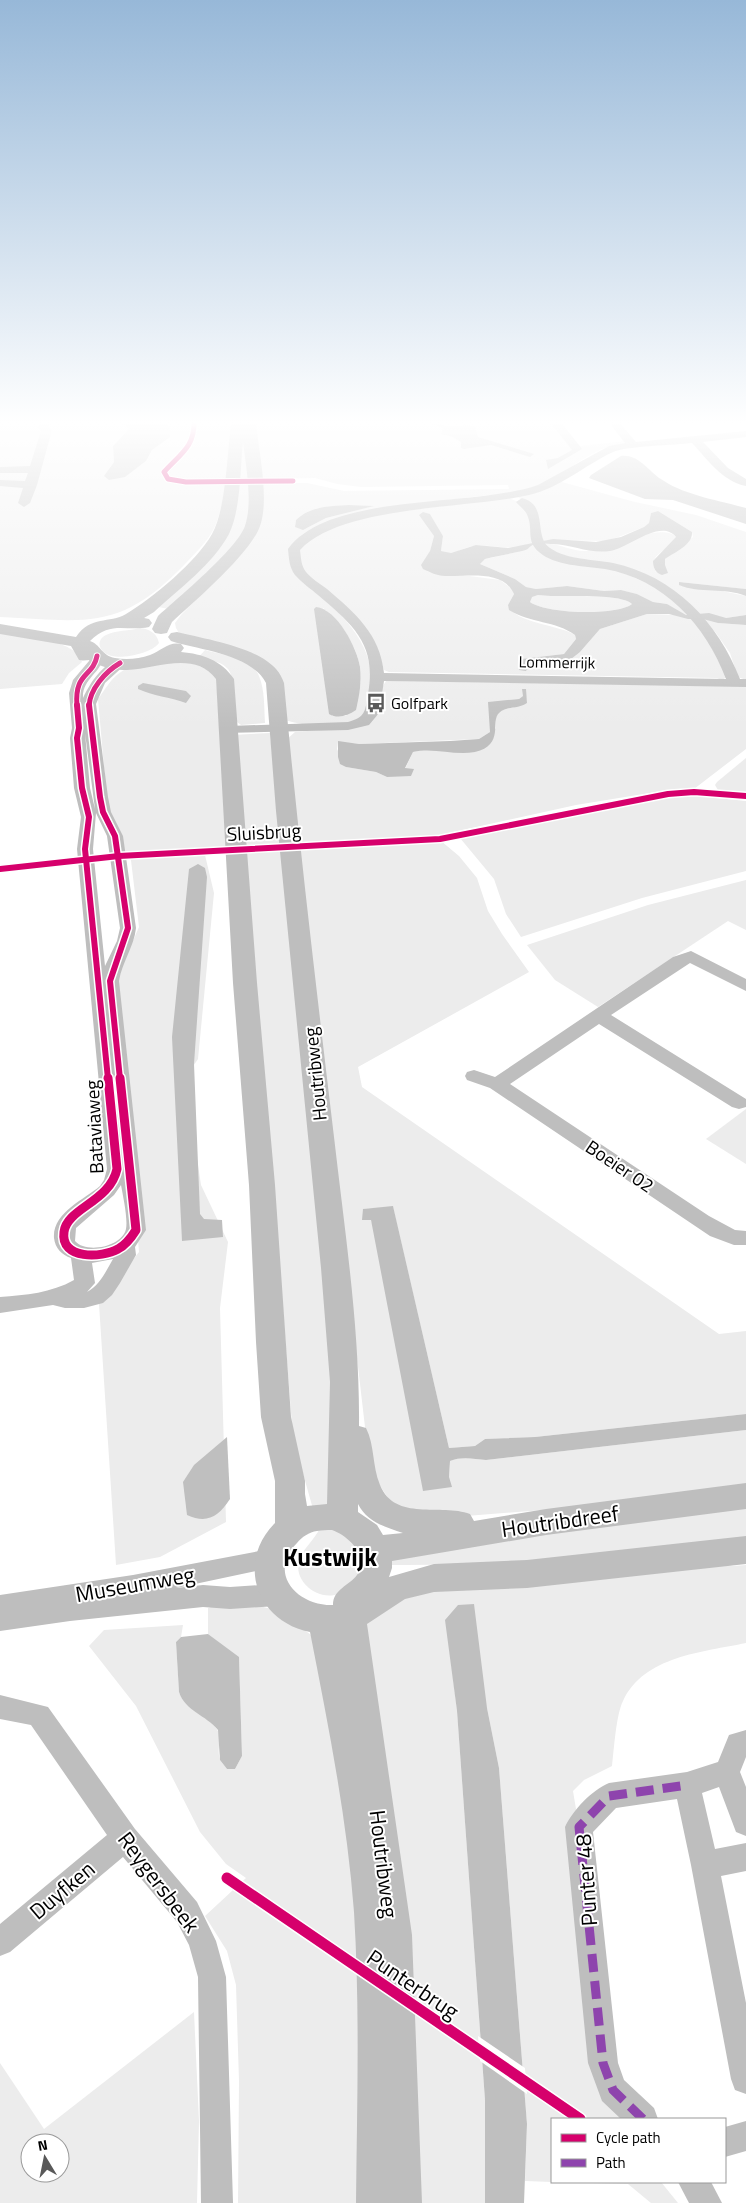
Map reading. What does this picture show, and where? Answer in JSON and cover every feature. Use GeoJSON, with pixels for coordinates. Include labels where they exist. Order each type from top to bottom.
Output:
{"type":"FeatureCollection","features":[{"type":"Feature","properties":{"kind":"main road"},"geometry":{"type":"LineString","coordinates":[[86,650],[92,637],[103,630],[133,622],[154,608],[164,593],[208,552],[225,524]]}},
{"type":"Feature","properties":{"kind":"main road"},"geometry":{"type":"LineString","coordinates":[[161,658],[172,651],[169,624],[180,606],[229,557],[252,529],[253,524]]}},
{"type":"Feature","properties":{"kind":"main road"},"geometry":{"type":"LineString","coordinates":[[36,628],[66,622],[95,622],[115,618],[164,593]]}},
{"type":"Feature","properties":{"kind":"main road"},"geometry":{"type":"LineString","coordinates":[[0,620],[36,628],[107,661],[125,664],[144,663],[161,658],[176,657],[208,663],[218,668],[225,679],[245,983],[262,1185],[276,1417],[282,1454],[290,1481],[289,1494],[292,1508],[302,1537],[287,1558],[285,1567],[277,1580],[287,1608],[297,1614],[362,1612],[379,1573]]}},
{"type":"Feature","properties":{"kind":"main road"},"geometry":{"type":"LineString","coordinates":[[0,629],[82,628],[133,622]]}},
{"type":"Feature","properties":{"kind":"main road","name":"Houtribweg"},"geometry":{"type":"LineString","coordinates":[[133,622],[171,636],[233,653],[259,663],[274,678],[345,1382],[342,1520]]}},
{"type":"Feature","properties":{"kind":"main road"},"geometry":{"type":"LineString","coordinates":[[86,650],[88,633],[100,627]]}},
{"type":"Feature","properties":{"kind":"main road"},"geometry":{"type":"LineString","coordinates":[[125,664],[158,653],[168,646],[171,636]]}},
{"type":"Feature","properties":{"kind":"main road"},"geometry":{"type":"LineString","coordinates":[[345,1382],[365,1486],[375,1503],[389,1515],[418,1524],[522,1518],[546,1522]]}},
{"type":"Feature","properties":{"kind":"main road","name":"Houtribdreef"},"geometry":{"type":"LineString","coordinates":[[379,1573],[403,1547],[546,1522],[746,1496]]}},
{"type":"Feature","properties":{"kind":"main road"},"geometry":{"type":"LineString","coordinates":[[299,1524],[323,1517],[342,1520],[364,1531],[379,1573],[395,1588],[432,1578],[514,1575],[746,1550]]}},
{"type":"Feature","properties":{"kind":"main road","name":"Houtribweg"},"geometry":{"type":"LineString","coordinates":[[341,1613],[359,1810],[366,1855],[374,1943],[377,2203]]}},
{"type":"Feature","properties":{"kind":"main road","name":"Houtribweg"},"geometry":{"type":"LineString","coordinates":[[341,1613],[393,1935],[401,2203]]}},
{"type":"Feature","properties":{"kind":"street"},"geometry":{"type":"LineString","coordinates":[[229,730],[335,727],[364,722],[372,713],[378,677],[376,657],[364,632],[347,613],[300,574],[295,561],[294,549],[304,538],[332,524]]}},
{"type":"Feature","properties":{"kind":"street","name":"Lommerrijk"},"geometry":{"type":"LineString","coordinates":[[378,677],[740,683],[728,660],[697,617],[652,581],[634,572],[548,553],[538,544],[536,524]]}},
{"type":"Feature","properties":{"kind":"street","name":"Bataviaweg"},"geometry":{"type":"LineString","coordinates":[[81,1255],[67,1246],[64,1232],[68,1223],[103,1195],[113,1183],[117,1169],[85,849],[88,811],[82,788],[77,738],[79,728],[77,688],[80,680],[96,662],[86,650]]}},
{"type":"Feature","properties":{"kind":"street","name":"Bataviaweg"},"geometry":{"type":"LineString","coordinates":[[55,1299],[68,1301],[96,1297],[108,1284],[126,1255],[125,1247],[130,1243],[136,1230],[110,981],[114,964],[128,936],[128,928],[115,836],[103,812],[100,797],[89,704],[90,698],[111,669],[125,664]]}},
{"type":"Feature","properties":{"kind":"street"},"geometry":{"type":"LineString","coordinates":[[497,1084],[679,961],[691,956],[746,986]]}},
{"type":"Feature","properties":{"kind":"street"},"geometry":{"type":"LineString","coordinates":[[599,1016],[739,1103]]}},
{"type":"Feature","properties":{"kind":"street","name":"Boeier 02"},"geometry":{"type":"LineString","coordinates":[[474,1076],[497,1084],[727,1236],[739,1239],[746,1238]]}},
{"type":"Feature","properties":{"kind":"street"},"geometry":{"type":"LineString","coordinates":[[0,1305],[55,1299],[71,1293],[85,1283],[81,1255],[106,1254],[125,1247]]}},
{"type":"Feature","properties":{"kind":"street","name":"Museumweg"},"geometry":{"type":"LineString","coordinates":[[0,1620],[70,1610],[203,1596],[230,1598],[277,1580]]}},
{"type":"Feature","properties":{"kind":"street","name":"Museumweg"},"geometry":{"type":"LineString","coordinates":[[0,1606],[133,1586],[277,1580]]}},
{"type":"Feature","properties":{"kind":"street","name":"Reygersbeek"},"geometry":{"type":"LineString","coordinates":[[0,1707],[39,1715],[125,1838],[187,1912],[202,1941],[212,1977],[217,2203]]}},
{"type":"Feature","properties":{"kind":"street"},"geometry":{"type":"LineString","coordinates":[[746,1742],[738,1744],[727,1772],[746,1823]]}},
{"type":"Feature","properties":{"kind":"street","name":"Punter 48"},"geometry":{"type":"LineString","coordinates":[[642,2118],[613,2090],[603,2064],[579,1827],[609,1796],[687,1785],[727,1772]]}},
{"type":"Feature","properties":{"kind":"street"},"geometry":{"type":"LineString","coordinates":[[687,1785],[705,1865],[746,2079]]}},
{"type":"Feature","properties":{"kind":"street","name":"Duyfken"},"geometry":{"type":"LineString","coordinates":[[0,1942],[125,1838]]}},
{"type":"Feature","properties":{"kind":"street"},"geometry":{"type":"LineString","coordinates":[[705,1865],[746,1858]]}},
{"type":"Feature","properties":{"kind":"street"},"geometry":{"type":"LineString","coordinates":[[726,2142],[746,2136]]}},
{"type":"Feature","properties":{"kind":"street"},"geometry":{"type":"LineString","coordinates":[[695,2183],[706,2203]]}},
{"type":"Feature","properties":{"kind":"shaded area"},"geometry":{"type":"Polygon","coordinates":[[[0,524],[216,524],[199,549],[162,586],[141,602],[121,612],[100,618],[79,620],[0,617],[0,524]]]}},
{"type":"Feature","properties":{"kind":"shaded area"},"geometry":{"type":"Polygon","coordinates":[[[220,524],[247,524],[242,535],[224,557],[169,609],[158,607],[210,558],[220,524]]]}},
{"type":"Feature","properties":{"kind":"shaded area"},"geometry":{"type":"Polygon","coordinates":[[[249,524],[295,524],[295,527],[307,528],[315,524],[323,524],[309,530],[296,541],[290,554],[294,571],[344,618],[357,635],[366,653],[371,673],[370,695],[361,719],[333,724],[311,725],[284,719],[276,677],[180,635],[175,623],[242,552],[249,524]],[[323,608],[332,716],[346,716],[360,688],[360,665],[357,654],[346,633],[323,608]]]}},
{"type":"Feature","properties":{"kind":"shaded area"},"geometry":{"type":"Polygon","coordinates":[[[295,524],[315,524],[303,530],[295,527],[295,524]]]}},
{"type":"Feature","properties":{"kind":"shaded area"},"geometry":{"type":"Polygon","coordinates":[[[344,524],[429,524],[429,528],[434,536],[430,551],[462,575],[500,580],[512,589],[514,594],[508,605],[519,616],[575,635],[576,639],[564,654],[521,659],[518,661],[526,671],[532,663],[580,652],[600,629],[647,614],[675,615],[667,604],[653,602],[637,594],[621,590],[604,591],[567,586],[536,589],[526,587],[515,579],[480,564],[485,559],[518,552],[518,546],[474,546],[446,553],[441,551],[443,536],[436,524],[532,524],[538,550],[615,569],[657,588],[698,622],[727,677],[722,680],[717,678],[389,672],[384,670],[377,647],[369,633],[302,570],[299,549],[311,536],[344,524]]]}},
{"type":"Feature","properties":{"kind":"shaded area"},"geometry":{"type":"Polygon","coordinates":[[[425,524],[436,524],[443,536],[441,551],[451,553],[476,545],[508,548],[553,539],[596,542],[621,537],[648,524],[679,524],[692,532],[692,537],[687,544],[665,559],[668,573],[662,575],[658,573],[655,570],[653,561],[676,537],[669,532],[661,531],[644,536],[610,551],[603,552],[560,545],[538,544],[524,551],[485,559],[480,564],[515,579],[526,587],[536,589],[567,586],[604,591],[621,590],[637,594],[653,602],[667,604],[686,615],[709,613],[726,618],[746,615],[746,625],[718,623],[703,619],[688,619],[669,614],[647,614],[600,629],[580,652],[571,659],[559,662],[532,663],[526,671],[519,670],[518,661],[521,659],[564,654],[576,639],[575,635],[568,630],[509,610],[508,605],[514,594],[509,586],[502,581],[484,576],[439,575],[423,569],[421,565],[430,551],[434,536],[425,524]],[[538,595],[532,597],[530,602],[551,609],[581,612],[612,610],[624,608],[632,604],[625,600],[602,597],[538,595]]]}},
{"type":"Feature","properties":{"kind":"shaded area"},"geometry":{"type":"Polygon","coordinates":[[[538,524],[648,524],[608,541],[548,540],[551,544],[586,551],[633,537],[659,532],[669,533],[676,537],[656,557],[653,566],[656,572],[665,569],[665,559],[693,537],[692,532],[679,524],[722,524],[746,532],[746,589],[679,582],[746,596],[746,615],[726,618],[718,623],[746,625],[746,680],[738,677],[730,653],[704,619],[664,586],[545,549],[538,536],[538,524]]]}},
{"type":"Feature","properties":{"kind":"shaded area"},"geometry":{"type":"Polygon","coordinates":[[[679,582],[746,589],[746,596],[738,593],[687,588],[679,585],[679,582]]]}},
{"type":"Feature","properties":{"kind":"shaded area"},"geometry":{"type":"Polygon","coordinates":[[[538,595],[615,598],[632,604],[624,608],[597,612],[565,611],[538,606],[530,602],[531,597],[538,595]]]}},
{"type":"Feature","properties":{"kind":"shaded area"},"geometry":{"type":"Polygon","coordinates":[[[316,607],[324,609],[345,631],[355,650],[360,667],[361,678],[356,710],[342,716],[329,714],[314,609],[316,607]]]}},
{"type":"Feature","properties":{"kind":"shaded area"},"geometry":{"type":"Polygon","coordinates":[[[140,628],[152,632],[156,637],[159,643],[155,647],[137,654],[117,657],[108,655],[100,647],[100,641],[106,635],[140,628]]]}},
{"type":"Feature","properties":{"kind":"shaded area"},"geometry":{"type":"Polygon","coordinates":[[[0,632],[59,643],[78,654],[82,662],[69,673],[62,684],[0,689],[0,632]]]}},
{"type":"Feature","properties":{"kind":"shaded area"},"geometry":{"type":"Polygon","coordinates":[[[205,650],[243,661],[256,670],[262,687],[265,723],[241,725],[237,722],[234,685],[230,672],[220,663],[197,659],[205,650]]]}},
{"type":"Feature","properties":{"kind":"shaded area"},"geometry":{"type":"Polygon","coordinates":[[[191,662],[216,674],[227,853],[205,855],[214,893],[198,1059],[185,1078],[201,1185],[228,1242],[220,1308],[226,1522],[160,1557],[116,1565],[99,1304],[139,1252],[117,977],[139,927],[130,852],[124,852],[107,801],[98,699],[114,677],[127,669],[144,665],[191,662]]]}},
{"type":"Feature","properties":{"kind":"shaded area"},"geometry":{"type":"Polygon","coordinates":[[[386,681],[746,686],[746,749],[694,789],[674,789],[576,805],[435,836],[297,843],[286,740],[295,732],[358,727],[386,681]],[[526,696],[507,700],[491,721],[490,732],[479,739],[359,744],[338,742],[337,749],[346,767],[376,772],[387,777],[414,769],[405,769],[413,752],[436,750],[475,752],[496,728],[496,716],[500,711],[527,703],[526,696]]]}},
{"type":"Feature","properties":{"kind":"shaded area"},"geometry":{"type":"Polygon","coordinates":[[[143,683],[186,691],[191,696],[186,703],[156,695],[138,689],[138,686],[143,683]]]}},
{"type":"Feature","properties":{"kind":"shaded area"},"geometry":{"type":"Polygon","coordinates":[[[522,689],[526,689],[527,703],[505,709],[499,713],[493,739],[484,749],[467,753],[429,750],[413,752],[405,768],[414,769],[411,776],[387,777],[376,772],[346,767],[340,764],[338,741],[359,744],[479,739],[490,732],[488,702],[519,699],[523,696],[522,689]]]}},
{"type":"Feature","properties":{"kind":"shaded area"},"geometry":{"type":"Polygon","coordinates":[[[270,733],[336,1416],[333,1507],[313,1509],[293,1438],[272,1168],[232,735],[270,733]]]}},
{"type":"Feature","properties":{"kind":"shaded area"},"geometry":{"type":"Polygon","coordinates":[[[746,758],[746,793],[718,790],[715,785],[717,782],[746,758]]]}},
{"type":"Feature","properties":{"kind":"shaded area"},"geometry":{"type":"Polygon","coordinates":[[[696,796],[746,801],[746,871],[642,898],[521,937],[506,914],[494,879],[460,838],[663,798],[696,796]]]}},
{"type":"Feature","properties":{"kind":"shaded area"},"geometry":{"type":"Polygon","coordinates":[[[441,841],[459,856],[477,878],[488,911],[529,972],[358,1067],[362,1087],[719,1334],[746,1331],[746,1414],[535,1437],[485,1439],[475,1446],[449,1448],[393,1207],[363,1209],[363,1220],[371,1220],[449,1477],[450,1461],[459,1459],[486,1460],[746,1430],[746,1489],[594,1506],[441,1518],[395,1509],[370,1470],[298,850],[441,841]]]}},
{"type":"Feature","properties":{"kind":"shaded area"},"geometry":{"type":"Polygon","coordinates":[[[198,864],[205,868],[207,877],[194,1064],[200,1214],[204,1219],[222,1220],[223,1237],[182,1241],[172,1037],[189,869],[198,864]]]}},
{"type":"Feature","properties":{"kind":"shaded area"},"geometry":{"type":"Polygon","coordinates":[[[746,880],[746,930],[728,921],[598,1007],[555,980],[527,945],[648,905],[746,880]]]}},
{"type":"Feature","properties":{"kind":"shaded area"},"geometry":{"type":"Polygon","coordinates":[[[746,1109],[746,1164],[706,1139],[746,1109]]]}},
{"type":"Feature","properties":{"kind":"shaded area"},"geometry":{"type":"Polygon","coordinates":[[[393,1206],[449,1448],[475,1446],[485,1439],[535,1437],[746,1414],[746,1430],[486,1460],[459,1459],[450,1461],[449,1477],[452,1487],[423,1491],[371,1220],[362,1220],[363,1209],[393,1206]]]}},
{"type":"Feature","properties":{"kind":"shaded area"},"geometry":{"type":"Polygon","coordinates":[[[227,1437],[230,1499],[212,1517],[200,1519],[187,1515],[183,1482],[194,1465],[227,1437]]]}},
{"type":"Feature","properties":{"kind":"shaded area"},"geometry":{"type":"Polygon","coordinates":[[[746,1507],[746,1539],[658,1550],[569,1558],[436,1565],[391,1565],[389,1554],[746,1507]]]}},
{"type":"Feature","properties":{"kind":"shaded area"},"geometry":{"type":"Polygon","coordinates":[[[320,1528],[330,1528],[360,1544],[363,1572],[343,1591],[332,1595],[324,1595],[310,1589],[304,1583],[298,1569],[300,1557],[320,1528]]]}},
{"type":"Feature","properties":{"kind":"shaded area"},"geometry":{"type":"Polygon","coordinates":[[[718,1564],[746,1565],[746,1643],[676,1658],[645,1674],[633,1686],[623,1701],[617,1724],[612,1766],[584,1780],[573,1791],[580,1833],[604,2093],[633,2118],[551,2118],[551,2182],[525,2181],[527,2124],[499,1768],[487,1708],[446,1619],[457,1711],[485,2100],[485,2203],[406,2203],[363,1629],[379,1608],[406,1594],[718,1564]]]}},
{"type":"Feature","properties":{"kind":"shaded area"},"geometry":{"type":"Polygon","coordinates":[[[227,1603],[253,1605],[272,1610],[290,1619],[311,1635],[358,1852],[367,2203],[238,2203],[239,2081],[236,1985],[227,1951],[205,1916],[246,1878],[226,1864],[200,1832],[136,1706],[89,1646],[104,1630],[183,1625],[181,1637],[176,1642],[179,1692],[186,1703],[216,1728],[219,1735],[219,1755],[221,1760],[227,1769],[235,1769],[242,1756],[239,1658],[208,1634],[208,1608],[227,1603]]]}},
{"type":"Feature","properties":{"kind":"shaded area"},"geometry":{"type":"Polygon","coordinates":[[[474,1604],[487,1708],[499,1768],[527,2124],[524,2203],[485,2203],[485,2100],[457,1711],[445,1620],[458,1605],[474,1604]]]}},
{"type":"Feature","properties":{"kind":"shaded area"},"geometry":{"type":"Polygon","coordinates":[[[208,1634],[239,1657],[242,1756],[235,1769],[227,1769],[220,1760],[218,1730],[186,1704],[179,1692],[176,1642],[181,1637],[208,1634]]]}},
{"type":"Feature","properties":{"kind":"shaded area"},"geometry":{"type":"Polygon","coordinates":[[[194,2012],[199,2121],[197,2203],[0,2203],[0,2063],[44,2129],[194,2012]]]}},
{"type":"Feature","properties":{"kind":"shaded area"},"geometry":{"type":"Polygon","coordinates":[[[590,2183],[662,2183],[678,2203],[651,2203],[628,2184],[590,2183]]]}},
{"type":"Feature","properties":{"kind":"pier"},"geometry":{"type":"Polygon","coordinates":[[[478,2036],[525,2068],[527,2094],[480,2061],[478,2036]]]}},
{"type":"Feature","properties":{"kind":"marked path"},"geometry":{"type":"LineString","coordinates":[[642,2118],[613,2090],[603,2063],[579,1827],[609,1796],[687,1785]]}},
{"type":"Feature","properties":{"kind":"cycle path"},"geometry":{"type":"LineString","coordinates":[[97,656],[96,662],[80,680],[76,693],[79,728],[77,738],[82,788],[89,817],[85,849],[117,1169],[114,1181],[107,1190],[71,1219],[64,1232],[65,1242],[71,1250],[93,1256],[119,1249],[129,1241],[136,1230],[110,981],[128,928],[115,836],[103,812],[100,797],[89,704],[90,698],[100,680],[120,663]]}},
{"type":"Feature","properties":{"kind":"cycle path","name":"Sluisbrug"},"geometry":{"type":"LineString","coordinates":[[0,869],[119,856],[440,839],[668,794],[694,792],[746,796]]}},
{"type":"Feature","properties":{"kind":"cycle path","name":"Punterbrug"},"geometry":{"type":"LineString","coordinates":[[227,1878],[579,2118]]}},
{"type":"Feature","properties":{"kind":"place","name":"Golfpark"},"geometry":{"type":"Point","coordinates":[376,703]}},
{"type":"Feature","properties":{"kind":"district","name":"Kustwijk"},"geometry":{"type":"Point","coordinates":[330,1557]}}]}
